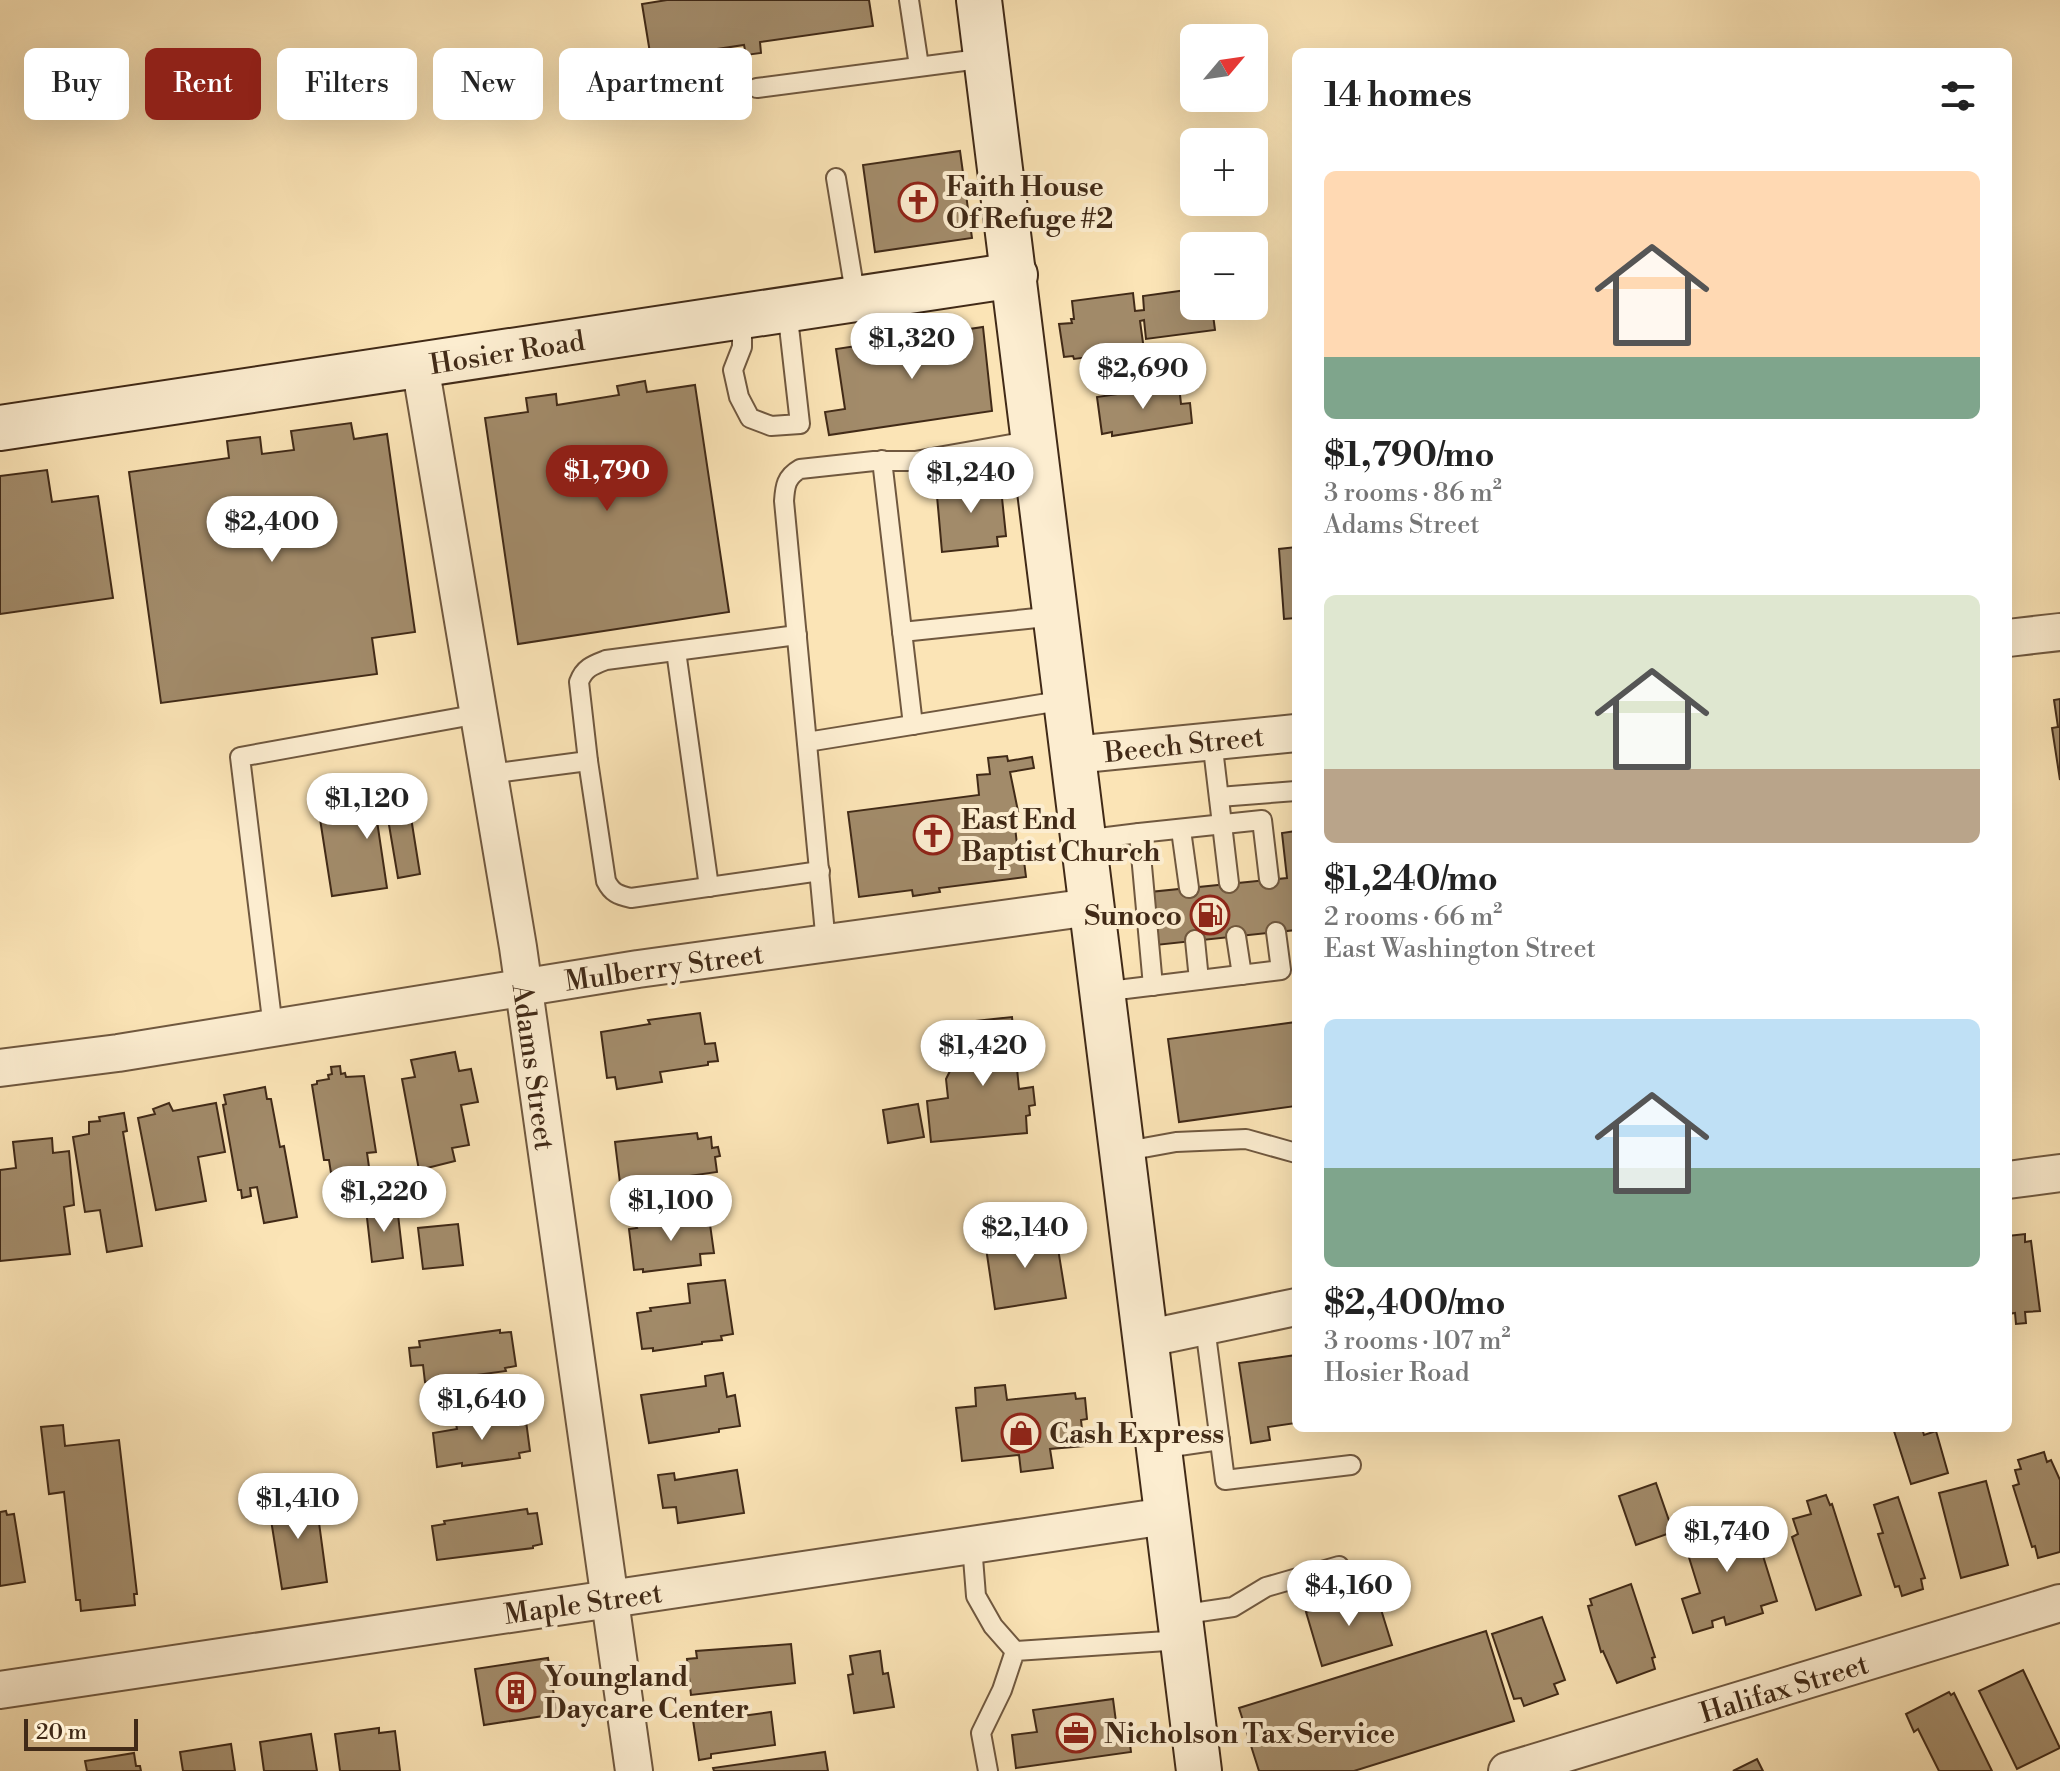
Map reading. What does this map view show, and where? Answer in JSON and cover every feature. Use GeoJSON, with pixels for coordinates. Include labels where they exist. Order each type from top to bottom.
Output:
{"type":"FeatureCollection","features":[{"type":"Feature","properties":{"kind":"main road"},"geometry":{"type":"LineString","coordinates":[[979,0],[1199,1771]]}},
{"type":"Feature","properties":{"kind":"main road","name":"Hosier Road"},"geometry":{"type":"LineString","coordinates":[[0,428],[1015,275]]}},
{"type":"Feature","properties":{"kind":"street","name":"Adams Street"},"geometry":{"type":"LineString","coordinates":[[420,365],[523,988],[634,1771]]}},
{"type":"Feature","properties":{"kind":"street"},"geometry":{"type":"LineString","coordinates":[[2012,638],[2060,632]]}},
{"type":"Feature","properties":{"kind":"street","name":"Beech Street"},"geometry":{"type":"LineString","coordinates":[[1073,755],[1292,733]]}},
{"type":"Feature","properties":{"kind":"street","name":"Mulberry Street"},"geometry":{"type":"LineString","coordinates":[[0,1068],[118,1053],[523,988],[1091,907]]}},
{"type":"Feature","properties":{"kind":"street"},"geometry":{"type":"LineString","coordinates":[[2012,1179],[2060,1173]]}},
{"type":"Feature","properties":{"kind":"street"},"geometry":{"type":"LineString","coordinates":[[1144,1339],[1292,1308]]}},
{"type":"Feature","properties":{"kind":"street","name":"Maple Street"},"geometry":{"type":"LineString","coordinates":[[0,1690],[1166,1516]]}},
{"type":"Feature","properties":{"kind":"street","name":"Halifax Street"},"geometry":{"type":"LineString","coordinates":[[1507,1771],[2060,1603]]}},
{"type":"Feature","properties":{"kind":"lane"},"geometry":{"type":"LineString","coordinates":[[909,0],[919,66]]}},
{"type":"Feature","properties":{"kind":"lane"},"geometry":{"type":"LineString","coordinates":[[757,88],[987,58]]}},
{"type":"Feature","properties":{"kind":"lane"},"geometry":{"type":"LineString","coordinates":[[836,178],[856,299]]}},
{"type":"Feature","properties":{"kind":"lane"},"geometry":{"type":"LineString","coordinates":[[742,316],[742,347],[733,370],[739,397],[750,418],[771,426],[800,424],[787,309]]}},
{"type":"Feature","properties":{"kind":"lane"},"geometry":{"type":"LineString","coordinates":[[826,944],[784,501],[786,482],[791,474],[800,469],[882,460],[915,461],[1035,440]]}},
{"type":"Feature","properties":{"kind":"lane"},"geometry":{"type":"LineString","coordinates":[[882,460],[913,725]]}},
{"type":"Feature","properties":{"kind":"lane"},"geometry":{"type":"LineString","coordinates":[[902,632],[1056,616]]}},
{"type":"Feature","properties":{"kind":"lane"},"geometry":{"type":"LineString","coordinates":[[797,635],[606,660],[590,666],[582,673],[579,682],[606,881],[611,890],[631,898],[820,871]]}},
{"type":"Feature","properties":{"kind":"lane"},"geometry":{"type":"LineString","coordinates":[[676,651],[709,887]]}},
{"type":"Feature","properties":{"kind":"lane"},"geometry":{"type":"LineString","coordinates":[[807,742],[1066,700]]}},
{"type":"Feature","properties":{"kind":"lane"},"geometry":{"type":"LineString","coordinates":[[273,1028],[240,757],[479,714]]}},
{"type":"Feature","properties":{"kind":"lane"},"geometry":{"type":"LineString","coordinates":[[1212,740],[1229,883]]}},
{"type":"Feature","properties":{"kind":"lane"},"geometry":{"type":"LineString","coordinates":[[489,774],[588,761]]}},
{"type":"Feature","properties":{"kind":"lane"},"geometry":{"type":"LineString","coordinates":[[1219,797],[1292,791]]}},
{"type":"Feature","properties":{"kind":"lane"},"geometry":{"type":"LineString","coordinates":[[1083,840],[1262,820],[1269,879]]}},
{"type":"Feature","properties":{"kind":"lane"},"geometry":{"type":"LineString","coordinates":[[1181,830],[1189,888]]}},
{"type":"Feature","properties":{"kind":"lane"},"geometry":{"type":"LineString","coordinates":[[1139,833],[1153,986]]}},
{"type":"Feature","properties":{"kind":"lane"},"geometry":{"type":"LineString","coordinates":[[1101,992],[1281,970],[1276,932]]}},
{"type":"Feature","properties":{"kind":"lane"},"geometry":{"type":"LineString","coordinates":[[1236,936],[1242,975]]}},
{"type":"Feature","properties":{"kind":"lane"},"geometry":{"type":"LineString","coordinates":[[1195,940],[1199,980]]}},
{"type":"Feature","properties":{"kind":"lane"},"geometry":{"type":"LineString","coordinates":[[1121,1152],[1176,1142],[1246,1139],[1292,1152]]}},
{"type":"Feature","properties":{"kind":"lane"},"geometry":{"type":"LineString","coordinates":[[1205,1327],[1225,1480],[1351,1465]]}},
{"type":"Feature","properties":{"kind":"lane"},"geometry":{"type":"LineString","coordinates":[[1158,1449],[1220,1440]]}},
{"type":"Feature","properties":{"kind":"lane"},"geometry":{"type":"LineString","coordinates":[[972,1545],[976,1596],[993,1626],[1015,1651]]}},
{"type":"Feature","properties":{"kind":"lane"},"geometry":{"type":"LineString","coordinates":[[1015,1651],[1181,1628],[1233,1607],[1266,1587],[1339,1566]]}},
{"type":"Feature","properties":{"kind":"lane"},"geometry":{"type":"LineString","coordinates":[[988,1771],[981,1733],[1002,1690],[1015,1651]]}},
{"type":"Feature","properties":{"kind":"building"},"geometry":{"type":"Polygon","coordinates":[[[667,0],[869,0],[873,26],[760,42],[761,53],[752,54],[752,48],[745,48],[744,45],[649,48],[642,4],[667,0]]]}},
{"type":"Feature","properties":{"kind":"building","name":"Faith House Of Refuge #2"},"geometry":{"type":"Polygon","coordinates":[[[960,151],[972,238],[875,252],[863,165],[960,151]]]}},
{"type":"Feature","properties":{"kind":"building"},"geometry":{"type":"Polygon","coordinates":[[[1180,291],[1180,320],[1214,320],[1215,330],[1146,339],[1144,320],[1140,321],[1144,350],[1074,359],[1073,356],[1064,357],[1059,324],[1072,323],[1072,301],[1133,293],[1135,311],[1144,310],[1143,296],[1180,291]]]}},
{"type":"Feature","properties":{"kind":"building"},"geometry":{"type":"Polygon","coordinates":[[[983,327],[992,411],[829,435],[825,412],[845,409],[836,349],[983,327]]]}},
{"type":"Feature","properties":{"kind":"building"},"geometry":{"type":"Polygon","coordinates":[[[645,381],[647,392],[695,385],[729,612],[518,644],[485,418],[528,412],[526,398],[556,394],[557,405],[619,395],[617,386],[645,381]]]}},
{"type":"Feature","properties":{"kind":"building"},"geometry":{"type":"Polygon","coordinates":[[[1179,385],[1181,404],[1190,403],[1192,423],[1112,436],[1112,432],[1102,434],[1097,397],[1179,385]]]}},
{"type":"Feature","properties":{"kind":"building"},"geometry":{"type":"Polygon","coordinates":[[[351,423],[354,439],[387,434],[415,632],[372,638],[377,674],[161,703],[129,472],[229,458],[227,441],[260,437],[262,454],[294,450],[291,431],[351,423]]]}},
{"type":"Feature","properties":{"kind":"building"},"geometry":{"type":"Polygon","coordinates":[[[47,470],[52,502],[98,496],[113,598],[0,614],[0,476],[47,470]]]}},
{"type":"Feature","properties":{"kind":"building"},"geometry":{"type":"Polygon","coordinates":[[[1000,479],[1006,536],[997,537],[998,546],[942,552],[936,485],[1000,479]]]}},
{"type":"Feature","properties":{"kind":"building"},"geometry":{"type":"Polygon","coordinates":[[[1292,547],[1292,618],[1284,619],[1279,549],[1292,547]]]}},
{"type":"Feature","properties":{"kind":"building"},"geometry":{"type":"Polygon","coordinates":[[[2060,699],[2060,780],[2052,728],[2058,727],[2054,700],[2060,699]]]}},
{"type":"Feature","properties":{"kind":"building","name":"East End Baptist Church"},"geometry":{"type":"Polygon","coordinates":[[[1007,756],[1008,761],[1032,757],[1034,768],[1010,772],[1019,816],[1014,817],[1018,854],[1023,853],[1026,877],[939,888],[940,892],[913,896],[912,890],[859,897],[848,812],[979,795],[977,775],[990,774],[988,758],[1007,756]]]}},
{"type":"Feature","properties":{"kind":"building"},"geometry":{"type":"Polygon","coordinates":[[[406,786],[420,874],[398,878],[388,819],[377,821],[387,888],[332,896],[318,806],[385,794],[384,790],[406,786]]]}},
{"type":"Feature","properties":{"kind":"building"},"geometry":{"type":"Polygon","coordinates":[[[1292,832],[1292,930],[1156,945],[1150,892],[1287,878],[1282,833],[1292,832]]]}},
{"type":"Feature","properties":{"kind":"building"},"geometry":{"type":"Polygon","coordinates":[[[700,1013],[705,1044],[715,1043],[718,1061],[660,1072],[662,1082],[617,1089],[615,1077],[607,1078],[601,1032],[650,1024],[648,1020],[700,1013]]]}},
{"type":"Feature","properties":{"kind":"building"},"geometry":{"type":"Polygon","coordinates":[[[1012,1017],[1019,1089],[1033,1087],[1035,1105],[1029,1106],[1030,1115],[1026,1116],[1027,1133],[931,1142],[927,1101],[948,1098],[946,1079],[955,1061],[970,1049],[967,1022],[1012,1017]]]}},
{"type":"Feature","properties":{"kind":"building"},"geometry":{"type":"Polygon","coordinates":[[[1292,1023],[1292,1107],[1179,1122],[1168,1039],[1292,1023]]]}},
{"type":"Feature","properties":{"kind":"building"},"geometry":{"type":"Polygon","coordinates":[[[455,1052],[459,1071],[471,1069],[478,1102],[461,1105],[469,1145],[452,1148],[455,1161],[419,1170],[402,1079],[415,1077],[411,1060],[455,1052]]]}},
{"type":"Feature","properties":{"kind":"building"},"geometry":{"type":"Polygon","coordinates":[[[340,1066],[341,1074],[345,1073],[346,1077],[364,1076],[376,1152],[367,1153],[369,1167],[331,1173],[329,1160],[324,1160],[312,1085],[329,1079],[331,1067],[340,1066]]]}},
{"type":"Feature","properties":{"kind":"building"},"geometry":{"type":"Polygon","coordinates":[[[265,1087],[267,1099],[271,1099],[280,1147],[284,1146],[297,1217],[264,1223],[257,1187],[250,1188],[251,1196],[242,1198],[241,1190],[238,1190],[223,1105],[226,1104],[224,1095],[265,1087]]]}},
{"type":"Feature","properties":{"kind":"building"},"geometry":{"type":"Polygon","coordinates":[[[169,1103],[173,1111],[216,1103],[225,1152],[198,1157],[206,1201],[156,1210],[138,1118],[155,1114],[153,1109],[169,1103]]]}},
{"type":"Feature","properties":{"kind":"building"},"geometry":{"type":"Polygon","coordinates":[[[918,1104],[924,1137],[888,1143],[883,1110],[918,1104]]]}},
{"type":"Feature","properties":{"kind":"building"},"geometry":{"type":"Polygon","coordinates":[[[124,1113],[127,1131],[123,1132],[142,1246],[107,1252],[100,1210],[85,1212],[73,1137],[89,1134],[89,1122],[100,1121],[99,1117],[124,1113]]]}},
{"type":"Feature","properties":{"kind":"building"},"geometry":{"type":"Polygon","coordinates":[[[697,1133],[698,1139],[711,1137],[712,1148],[718,1147],[720,1156],[715,1157],[717,1172],[661,1180],[661,1185],[621,1191],[615,1142],[697,1133]]]}},
{"type":"Feature","properties":{"kind":"building"},"geometry":{"type":"Polygon","coordinates":[[[52,1138],[53,1153],[69,1151],[74,1205],[64,1207],[70,1254],[0,1261],[0,1170],[16,1168],[13,1142],[52,1138]]]}},
{"type":"Feature","properties":{"kind":"building"},"geometry":{"type":"Polygon","coordinates":[[[397,1206],[403,1258],[372,1262],[366,1209],[397,1206]]]}},
{"type":"Feature","properties":{"kind":"building"},"geometry":{"type":"Polygon","coordinates":[[[675,1213],[690,1215],[691,1219],[709,1217],[714,1253],[700,1254],[701,1265],[643,1272],[643,1269],[634,1270],[629,1229],[668,1223],[667,1218],[675,1213]]]}},
{"type":"Feature","properties":{"kind":"building"},"geometry":{"type":"Polygon","coordinates":[[[458,1224],[463,1265],[423,1269],[418,1228],[458,1224]]]}},
{"type":"Feature","properties":{"kind":"building"},"geometry":{"type":"Polygon","coordinates":[[[1055,1230],[1066,1298],[995,1309],[985,1241],[1055,1230]]]}},
{"type":"Feature","properties":{"kind":"building"},"geometry":{"type":"Polygon","coordinates":[[[2025,1234],[2025,1242],[2031,1241],[2040,1311],[2025,1312],[2026,1323],[2016,1324],[2015,1313],[2012,1313],[2012,1236],[2025,1234]]]}},
{"type":"Feature","properties":{"kind":"building"},"geometry":{"type":"Polygon","coordinates":[[[725,1280],[733,1334],[702,1344],[653,1351],[653,1348],[642,1349],[637,1313],[651,1311],[650,1308],[690,1303],[688,1284],[725,1280]]]}},
{"type":"Feature","properties":{"kind":"building"},"geometry":{"type":"Polygon","coordinates":[[[500,1330],[500,1333],[511,1332],[516,1366],[505,1368],[506,1371],[425,1382],[423,1365],[411,1366],[409,1348],[420,1347],[419,1341],[500,1330]]]}},
{"type":"Feature","properties":{"kind":"building"},"geometry":{"type":"Polygon","coordinates":[[[1292,1356],[1292,1424],[1268,1427],[1270,1440],[1251,1443],[1239,1363],[1292,1356]]]}},
{"type":"Feature","properties":{"kind":"building"},"geometry":{"type":"Polygon","coordinates":[[[723,1373],[727,1397],[735,1395],[740,1426],[649,1443],[641,1395],[706,1386],[705,1376],[723,1373]]]}},
{"type":"Feature","properties":{"kind":"building","name":"Cash Express"},"geometry":{"type":"Polygon","coordinates":[[[1005,1385],[1007,1400],[1075,1393],[1076,1399],[1085,1398],[1087,1419],[1081,1420],[1084,1446],[1050,1449],[1053,1468],[1021,1472],[1019,1455],[962,1461],[956,1408],[976,1406],[975,1388],[1005,1385]]]}},
{"type":"Feature","properties":{"kind":"building"},"geometry":{"type":"Polygon","coordinates":[[[513,1415],[514,1423],[526,1421],[530,1451],[519,1453],[520,1458],[437,1467],[433,1433],[457,1429],[456,1424],[513,1415]]]}},
{"type":"Feature","properties":{"kind":"building"},"geometry":{"type":"Polygon","coordinates":[[[63,1425],[65,1446],[119,1440],[137,1594],[134,1594],[135,1605],[81,1611],[80,1600],[76,1600],[64,1492],[49,1494],[41,1427],[63,1425]]]}},
{"type":"Feature","properties":{"kind":"building"},"geometry":{"type":"Polygon","coordinates":[[[1894,1432],[1923,1432],[1924,1435],[1936,1432],[1948,1473],[1911,1484],[1894,1432]]]}},
{"type":"Feature","properties":{"kind":"building"},"geometry":{"type":"Polygon","coordinates":[[[2044,1452],[2060,1480],[2060,1552],[2038,1558],[2013,1486],[2019,1484],[2015,1470],[2021,1469],[2018,1460],[2044,1452]]]}},
{"type":"Feature","properties":{"kind":"building"},"geometry":{"type":"Polygon","coordinates":[[[737,1470],[744,1513],[678,1523],[676,1507],[663,1508],[658,1475],[674,1473],[675,1480],[737,1470]]]}},
{"type":"Feature","properties":{"kind":"building"},"geometry":{"type":"Polygon","coordinates":[[[1986,1481],[2008,1565],[1961,1578],[1939,1493],[1986,1481]]]}},
{"type":"Feature","properties":{"kind":"building"},"geometry":{"type":"Polygon","coordinates":[[[1656,1483],[1673,1532],[1636,1545],[1619,1496],[1656,1483]]]}},
{"type":"Feature","properties":{"kind":"building"},"geometry":{"type":"Polygon","coordinates":[[[315,1493],[327,1582],[282,1589],[268,1501],[315,1493]]]}},
{"type":"Feature","properties":{"kind":"building"},"geometry":{"type":"Polygon","coordinates":[[[1826,1495],[1832,1504],[1861,1595],[1816,1610],[1792,1537],[1798,1534],[1793,1519],[1811,1514],[1807,1501],[1826,1495]]]}},
{"type":"Feature","properties":{"kind":"building"},"geometry":{"type":"Polygon","coordinates":[[[1898,1497],[1925,1578],[1921,1579],[1923,1589],[1902,1596],[1899,1586],[1895,1587],[1878,1534],[1883,1533],[1874,1505],[1898,1497]]]}},
{"type":"Feature","properties":{"kind":"building"},"geometry":{"type":"Polygon","coordinates":[[[527,1509],[528,1514],[537,1513],[542,1544],[533,1548],[437,1560],[432,1526],[445,1524],[444,1521],[527,1509]]]}},
{"type":"Feature","properties":{"kind":"building"},"geometry":{"type":"Polygon","coordinates":[[[6,1511],[7,1515],[14,1514],[25,1582],[0,1586],[0,1512],[6,1511]]]}},
{"type":"Feature","properties":{"kind":"building"},"geometry":{"type":"Polygon","coordinates":[[[1750,1514],[1777,1601],[1761,1606],[1763,1613],[1726,1625],[1724,1617],[1712,1621],[1713,1627],[1693,1633],[1682,1599],[1700,1593],[1682,1535],[1750,1514]]]}},
{"type":"Feature","properties":{"kind":"building"},"geometry":{"type":"Polygon","coordinates":[[[1631,1584],[1655,1657],[1652,1658],[1655,1669],[1617,1683],[1601,1652],[1588,1606],[1592,1605],[1590,1599],[1631,1584]]]}},
{"type":"Feature","properties":{"kind":"building"},"geometry":{"type":"Polygon","coordinates":[[[1375,1590],[1392,1645],[1322,1666],[1306,1612],[1375,1590]]]}},
{"type":"Feature","properties":{"kind":"building"},"geometry":{"type":"Polygon","coordinates":[[[1542,1617],[1565,1680],[1554,1684],[1558,1694],[1524,1706],[1521,1698],[1514,1699],[1492,1634],[1542,1617]]]}},
{"type":"Feature","properties":{"kind":"building"},"geometry":{"type":"Polygon","coordinates":[[[1486,1631],[1514,1721],[1354,1771],[1259,1771],[1239,1708],[1486,1631]]]}},
{"type":"Feature","properties":{"kind":"building"},"geometry":{"type":"Polygon","coordinates":[[[791,1644],[795,1683],[691,1695],[687,1659],[697,1658],[696,1651],[791,1644]]]}},
{"type":"Feature","properties":{"kind":"building"},"geometry":{"type":"Polygon","coordinates":[[[880,1651],[883,1674],[888,1673],[894,1707],[854,1713],[848,1675],[853,1674],[850,1656],[880,1651]]]}},
{"type":"Feature","properties":{"kind":"building","name":"Youngland Daycare Center"},"geometry":{"type":"Polygon","coordinates":[[[548,1658],[557,1714],[484,1725],[475,1669],[548,1658]]]}},
{"type":"Feature","properties":{"kind":"building"},"geometry":{"type":"Polygon","coordinates":[[[2023,1670],[2060,1748],[2017,1769],[1979,1691],[2023,1670]]]}},
{"type":"Feature","properties":{"kind":"building"},"geometry":{"type":"Polygon","coordinates":[[[1949,1692],[1951,1695],[1954,1693],[1992,1771],[1939,1771],[1918,1729],[1914,1732],[1906,1714],[1949,1692]]]}},
{"type":"Feature","properties":{"kind":"building","name":"Nicholson Tax Service"},"geometry":{"type":"Polygon","coordinates":[[[1113,1699],[1116,1722],[1127,1721],[1131,1752],[1016,1768],[1012,1735],[1037,1732],[1033,1710],[1113,1699]]]}},
{"type":"Feature","properties":{"kind":"building"},"geometry":{"type":"Polygon","coordinates":[[[771,1712],[775,1745],[711,1754],[711,1758],[699,1760],[693,1720],[771,1712]]]}},
{"type":"Feature","properties":{"kind":"building"},"geometry":{"type":"Polygon","coordinates":[[[379,1728],[379,1733],[395,1731],[400,1771],[340,1771],[335,1734],[379,1728]]]}},
{"type":"Feature","properties":{"kind":"building"},"geometry":{"type":"Polygon","coordinates":[[[311,1734],[317,1771],[264,1771],[260,1742],[311,1734]]]}},
{"type":"Feature","properties":{"kind":"building"},"geometry":{"type":"Polygon","coordinates":[[[231,1744],[235,1771],[183,1771],[180,1752],[231,1744]]]}},
{"type":"Feature","properties":{"kind":"building"},"geometry":{"type":"Polygon","coordinates":[[[825,1752],[828,1771],[714,1771],[713,1768],[825,1752]]]}},
{"type":"Feature","properties":{"kind":"building"},"geometry":{"type":"Polygon","coordinates":[[[134,1753],[136,1766],[140,1766],[141,1771],[87,1771],[85,1761],[134,1753]]]}},
{"type":"Feature","properties":{"kind":"building"},"geometry":{"type":"Polygon","coordinates":[[[1757,1759],[1763,1771],[1733,1771],[1757,1759]]]}},
{"type":"Feature","properties":{"kind":"place","name":"Faith House Of Refuge #2"},"geometry":{"type":"Point","coordinates":[918,202]}},
{"type":"Feature","properties":{"kind":"place","name":"East End Baptist Church"},"geometry":{"type":"Point","coordinates":[933,835]}},
{"type":"Feature","properties":{"kind":"place","name":"Sunoco"},"geometry":{"type":"Point","coordinates":[1210,915]}},
{"type":"Feature","properties":{"kind":"place","name":"Cash Express"},"geometry":{"type":"Point","coordinates":[1021,1433]}},
{"type":"Feature","properties":{"kind":"place","name":"Youngland Daycare Center"},"geometry":{"type":"Point","coordinates":[516,1692]}},
{"type":"Feature","properties":{"kind":"place","name":"Nicholson Tax Service"},"geometry":{"type":"Point","coordinates":[1076,1733]}}]}
